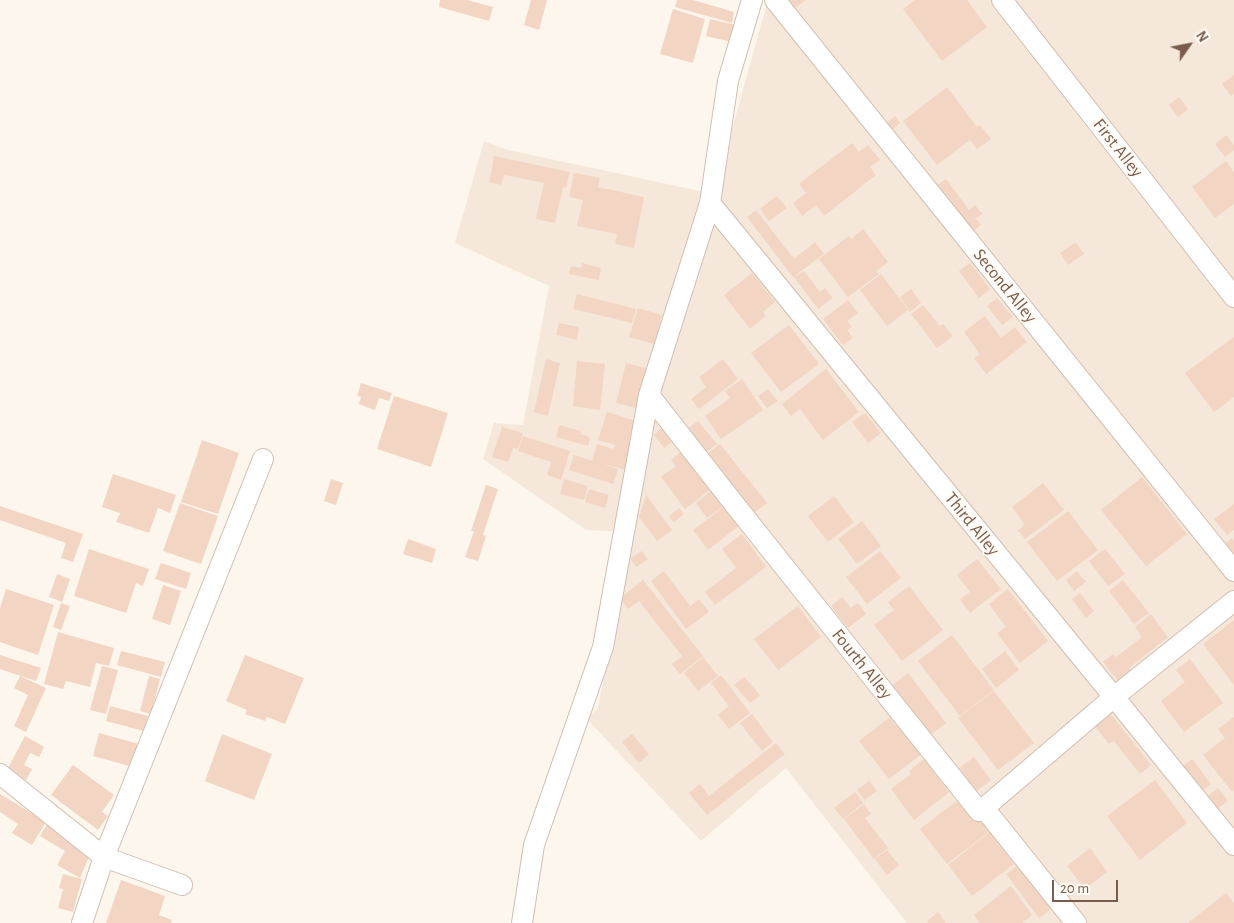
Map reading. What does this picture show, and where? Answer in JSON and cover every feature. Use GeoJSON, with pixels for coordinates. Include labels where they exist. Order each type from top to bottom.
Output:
{"type":"FeatureCollection","features":[{"type":"Feature","properties":{"kind":"street"},"geometry":{"type":"LineString","coordinates":[[522,923],[534,845],[603,646],[650,395],[710,203],[728,81],[752,0]]}},
{"type":"Feature","properties":{"kind":"street","name":"Second Alley"},"geometry":{"type":"LineString","coordinates":[[775,0],[1234,572]]}},
{"type":"Feature","properties":{"kind":"street","name":"First Alley"},"geometry":{"type":"LineString","coordinates":[[1002,0],[1234,297]]}},
{"type":"Feature","properties":{"kind":"street","name":"Third Alley"},"geometry":{"type":"LineString","coordinates":[[710,203],[1234,845]]}},
{"type":"Feature","properties":{"kind":"street","name":"Fourth Alley"},"geometry":{"type":"LineString","coordinates":[[650,395],[979,812],[984,808],[1076,923]]}},
{"type":"Feature","properties":{"kind":"street"},"geometry":{"type":"LineString","coordinates":[[82,923],[104,857],[263,459]]}},
{"type":"Feature","properties":{"kind":"street"},"geometry":{"type":"LineString","coordinates":[[984,808],[1114,697],[1234,601]]}},
{"type":"Feature","properties":{"kind":"street"},"geometry":{"type":"LineString","coordinates":[[0,774],[104,857],[182,885]]}},
{"type":"Feature","properties":{"kind":"shaded area"},"geometry":{"type":"Polygon","coordinates":[[[768,0],[1234,0],[1234,923],[907,923],[786,768],[701,841],[587,719],[598,708],[631,532],[586,530],[483,459],[494,423],[523,425],[549,286],[455,243],[484,141],[504,149],[714,194],[768,0]]]}},
{"type":"Feature","properties":{"kind":"building"},"geometry":{"type":"Polygon","coordinates":[[[440,0],[467,0],[493,7],[489,21],[439,7],[440,0]]]}},
{"type":"Feature","properties":{"kind":"building"},"geometry":{"type":"Polygon","coordinates":[[[531,0],[547,0],[539,30],[524,25],[531,0]]]}},
{"type":"Feature","properties":{"kind":"building"},"geometry":{"type":"Polygon","coordinates":[[[677,0],[693,0],[734,12],[732,23],[675,7],[677,0]]]}},
{"type":"Feature","properties":{"kind":"building"},"geometry":{"type":"Polygon","coordinates":[[[782,0],[806,0],[790,11],[782,0]]]}},
{"type":"Feature","properties":{"kind":"building"},"geometry":{"type":"Polygon","coordinates":[[[915,0],[967,0],[987,27],[942,61],[903,9],[915,0]]]}},
{"type":"Feature","properties":{"kind":"building"},"geometry":{"type":"Polygon","coordinates":[[[673,9],[705,19],[693,63],[660,54],[673,9]]]}},
{"type":"Feature","properties":{"kind":"building"},"geometry":{"type":"Polygon","coordinates":[[[710,19],[736,25],[732,42],[706,36],[710,19]]]}},
{"type":"Feature","properties":{"kind":"building"},"geometry":{"type":"Polygon","coordinates":[[[1234,75],[1234,94],[1231,96],[1222,84],[1234,75]]]}},
{"type":"Feature","properties":{"kind":"building"},"geometry":{"type":"Polygon","coordinates":[[[947,87],[977,127],[980,125],[991,139],[977,149],[970,140],[937,165],[903,121],[947,87]]]}},
{"type":"Feature","properties":{"kind":"building"},"geometry":{"type":"Polygon","coordinates":[[[1179,97],[1188,109],[1178,117],[1169,105],[1179,97]]]}},
{"type":"Feature","properties":{"kind":"building"},"geometry":{"type":"Polygon","coordinates":[[[895,116],[900,123],[889,132],[884,125],[895,116]]]}},
{"type":"Feature","properties":{"kind":"building"},"geometry":{"type":"Polygon","coordinates":[[[1226,135],[1234,145],[1234,150],[1225,157],[1215,144],[1226,135]]]}},
{"type":"Feature","properties":{"kind":"building"},"geometry":{"type":"Polygon","coordinates":[[[852,143],[859,152],[868,145],[880,160],[870,167],[876,175],[824,216],[816,205],[802,216],[793,203],[806,193],[799,184],[852,143]]]}},
{"type":"Feature","properties":{"kind":"building"},"geometry":{"type":"Polygon","coordinates":[[[494,156],[570,172],[566,188],[563,187],[555,223],[536,219],[544,183],[504,175],[501,185],[489,182],[494,156]]]}},
{"type":"Feature","properties":{"kind":"building"},"geometry":{"type":"Polygon","coordinates":[[[1226,161],[1234,172],[1234,204],[1215,218],[1192,187],[1226,161]]]}},
{"type":"Feature","properties":{"kind":"building"},"geometry":{"type":"Polygon","coordinates":[[[574,173],[600,178],[598,187],[644,197],[634,248],[615,244],[617,234],[577,226],[583,200],[569,197],[574,173]]]}},
{"type":"Feature","properties":{"kind":"building"},"geometry":{"type":"Polygon","coordinates":[[[946,179],[969,210],[975,205],[982,214],[976,219],[981,225],[969,234],[933,188],[946,179]]]}},
{"type":"Feature","properties":{"kind":"building"},"geometry":{"type":"Polygon","coordinates":[[[777,196],[787,208],[769,221],[760,209],[777,196]]]}},
{"type":"Feature","properties":{"kind":"building"},"geometry":{"type":"Polygon","coordinates":[[[756,210],[794,259],[815,242],[824,254],[793,277],[747,217],[756,210]]]}},
{"type":"Feature","properties":{"kind":"building"},"geometry":{"type":"Polygon","coordinates":[[[863,229],[888,262],[876,271],[879,274],[848,297],[819,259],[849,236],[851,239],[863,229]]]}},
{"type":"Feature","properties":{"kind":"building"},"geometry":{"type":"Polygon","coordinates":[[[1076,242],[1084,254],[1068,265],[1060,253],[1076,242]]]}},
{"type":"Feature","properties":{"kind":"building"},"geometry":{"type":"Polygon","coordinates":[[[582,263],[601,268],[599,280],[569,274],[571,266],[581,268],[582,263]]]}},
{"type":"Feature","properties":{"kind":"building"},"geometry":{"type":"Polygon","coordinates":[[[970,263],[990,289],[979,298],[959,271],[970,263]]]}},
{"type":"Feature","properties":{"kind":"building"},"geometry":{"type":"Polygon","coordinates":[[[804,271],[820,292],[825,288],[833,298],[818,309],[794,277],[804,271]]]}},
{"type":"Feature","properties":{"kind":"building"},"geometry":{"type":"Polygon","coordinates":[[[752,273],[775,302],[763,312],[766,316],[750,329],[724,295],[752,273]]]}},
{"type":"Feature","properties":{"kind":"building"},"geometry":{"type":"Polygon","coordinates":[[[881,274],[908,310],[887,326],[860,290],[881,274]]]}},
{"type":"Feature","properties":{"kind":"building"},"geometry":{"type":"Polygon","coordinates":[[[911,289],[921,303],[910,312],[900,297],[911,289]]]}},
{"type":"Feature","properties":{"kind":"building"},"geometry":{"type":"Polygon","coordinates":[[[577,294],[636,309],[632,323],[573,309],[577,294]]]}},
{"type":"Feature","properties":{"kind":"building"},"geometry":{"type":"Polygon","coordinates":[[[997,298],[1013,317],[1002,325],[987,306],[997,298]]]}},
{"type":"Feature","properties":{"kind":"building"},"geometry":{"type":"Polygon","coordinates":[[[848,300],[858,313],[847,321],[852,327],[847,330],[853,338],[843,345],[823,319],[848,300]]]}},
{"type":"Feature","properties":{"kind":"building"},"geometry":{"type":"Polygon","coordinates":[[[923,305],[940,326],[943,324],[953,336],[937,348],[911,314],[923,305]]]}},
{"type":"Feature","properties":{"kind":"building"},"geometry":{"type":"Polygon","coordinates":[[[638,308],[662,315],[654,344],[629,337],[638,308]]]}},
{"type":"Feature","properties":{"kind":"building"},"geometry":{"type":"Polygon","coordinates":[[[985,316],[1001,338],[1015,327],[1027,342],[986,374],[974,358],[980,354],[964,332],[985,316]]]}},
{"type":"Feature","properties":{"kind":"building"},"geometry":{"type":"Polygon","coordinates":[[[559,323],[579,327],[577,340],[556,335],[559,323]]]}},
{"type":"Feature","properties":{"kind":"building"},"geometry":{"type":"Polygon","coordinates":[[[789,325],[819,364],[781,392],[751,353],[789,325]]]}},
{"type":"Feature","properties":{"kind":"building"},"geometry":{"type":"Polygon","coordinates":[[[1234,337],[1234,397],[1214,412],[1185,373],[1234,337]]]}},
{"type":"Feature","properties":{"kind":"building"},"geometry":{"type":"Polygon","coordinates":[[[546,359],[560,363],[548,416],[534,412],[546,359]]]}},
{"type":"Feature","properties":{"kind":"building"},"geometry":{"type":"Polygon","coordinates":[[[723,359],[738,379],[699,409],[691,399],[706,387],[699,377],[723,359]]]}},
{"type":"Feature","properties":{"kind":"building"},"geometry":{"type":"Polygon","coordinates":[[[577,361],[605,364],[600,410],[573,406],[577,361]]]}},
{"type":"Feature","properties":{"kind":"building"},"geometry":{"type":"Polygon","coordinates":[[[626,363],[649,369],[639,409],[616,403],[626,363]]]}},
{"type":"Feature","properties":{"kind":"building"},"geometry":{"type":"Polygon","coordinates":[[[826,369],[859,412],[823,440],[800,409],[791,416],[782,404],[826,369]]]}},
{"type":"Feature","properties":{"kind":"building"},"geometry":{"type":"Polygon","coordinates":[[[742,379],[763,410],[721,439],[705,416],[730,398],[725,391],[742,379]]]}},
{"type":"Feature","properties":{"kind":"building"},"geometry":{"type":"Polygon","coordinates":[[[361,383],[392,393],[389,401],[379,398],[375,410],[359,404],[361,397],[357,396],[361,383]]]}},
{"type":"Feature","properties":{"kind":"building"},"geometry":{"type":"Polygon","coordinates":[[[768,389],[778,401],[767,408],[758,396],[768,389]]]}},
{"type":"Feature","properties":{"kind":"building"},"geometry":{"type":"Polygon","coordinates":[[[394,396],[448,413],[431,467],[377,449],[394,396]]]}},
{"type":"Feature","properties":{"kind":"building"},"geometry":{"type":"Polygon","coordinates":[[[607,412],[639,422],[625,470],[602,463],[618,469],[613,484],[569,470],[574,455],[592,461],[597,444],[613,449],[615,445],[598,440],[607,412]]]}},
{"type":"Feature","properties":{"kind":"building"},"geometry":{"type":"Polygon","coordinates":[[[865,413],[881,433],[868,443],[852,422],[865,413]]]}},
{"type":"Feature","properties":{"kind":"building"},"geometry":{"type":"Polygon","coordinates":[[[698,421],[717,444],[705,453],[687,429],[698,421]]]}},
{"type":"Feature","properties":{"kind":"building"},"geometry":{"type":"Polygon","coordinates":[[[559,425],[581,431],[580,434],[590,437],[588,446],[556,437],[559,425]]]}},
{"type":"Feature","properties":{"kind":"building"},"geometry":{"type":"Polygon","coordinates":[[[502,427],[523,433],[518,449],[513,448],[508,462],[492,457],[502,427]]]}},
{"type":"Feature","properties":{"kind":"building"},"geometry":{"type":"Polygon","coordinates":[[[662,428],[672,442],[664,448],[654,435],[662,428]]]}},
{"type":"Feature","properties":{"kind":"building"},"geometry":{"type":"Polygon","coordinates":[[[523,436],[570,451],[561,480],[547,475],[551,462],[518,451],[523,436]]]}},
{"type":"Feature","properties":{"kind":"building"},"geometry":{"type":"Polygon","coordinates":[[[202,440],[239,453],[218,514],[181,502],[202,440]]]}},
{"type":"Feature","properties":{"kind":"building"},"geometry":{"type":"Polygon","coordinates":[[[720,444],[767,503],[754,513],[707,454],[720,444]]]}},
{"type":"Feature","properties":{"kind":"building"},"geometry":{"type":"Polygon","coordinates":[[[682,451],[711,489],[685,509],[661,477],[676,466],[671,460],[682,451]]]}},
{"type":"Feature","properties":{"kind":"building"},"geometry":{"type":"Polygon","coordinates":[[[113,474],[176,495],[170,513],[158,508],[149,533],[116,522],[120,513],[102,507],[113,474]]]}},
{"type":"Feature","properties":{"kind":"building"},"geometry":{"type":"Polygon","coordinates":[[[1142,477],[1187,534],[1146,566],[1101,510],[1142,477]]]}},
{"type":"Feature","properties":{"kind":"building"},"geometry":{"type":"Polygon","coordinates":[[[331,479],[343,483],[336,505],[324,501],[331,479]]]}},
{"type":"Feature","properties":{"kind":"building"},"geometry":{"type":"Polygon","coordinates":[[[564,479],[588,486],[584,500],[560,494],[564,479]]]}},
{"type":"Feature","properties":{"kind":"building"},"geometry":{"type":"Polygon","coordinates":[[[1043,483],[1064,510],[1025,539],[1018,530],[1025,525],[1012,507],[1043,483]]]}},
{"type":"Feature","properties":{"kind":"building"},"geometry":{"type":"Polygon","coordinates":[[[486,485],[498,489],[483,535],[486,536],[478,561],[465,557],[474,531],[471,531],[486,485]]]}},
{"type":"Feature","properties":{"kind":"building"},"geometry":{"type":"Polygon","coordinates":[[[589,489],[609,495],[605,508],[585,502],[589,489]]]}},
{"type":"Feature","properties":{"kind":"building"},"geometry":{"type":"Polygon","coordinates":[[[712,490],[724,506],[707,518],[696,503],[712,490]]]}},
{"type":"Feature","properties":{"kind":"building"},"geometry":{"type":"Polygon","coordinates":[[[646,495],[672,530],[657,541],[639,517],[646,495]]]}},
{"type":"Feature","properties":{"kind":"building"},"geometry":{"type":"Polygon","coordinates":[[[834,496],[854,522],[828,542],[808,516],[834,496]]]}},
{"type":"Feature","properties":{"kind":"building"},"geometry":{"type":"Polygon","coordinates":[[[180,503],[218,516],[201,564],[163,551],[180,503]]]}},
{"type":"Feature","properties":{"kind":"building"},"geometry":{"type":"Polygon","coordinates":[[[1234,504],[1234,530],[1227,535],[1214,519],[1234,504]]]}},
{"type":"Feature","properties":{"kind":"building"},"geometry":{"type":"Polygon","coordinates":[[[0,506],[83,534],[73,562],[61,558],[66,543],[0,520],[0,506]]]}},
{"type":"Feature","properties":{"kind":"building"},"geometry":{"type":"Polygon","coordinates":[[[725,506],[740,525],[708,550],[693,530],[725,506]]]}},
{"type":"Feature","properties":{"kind":"building"},"geometry":{"type":"Polygon","coordinates":[[[679,508],[684,514],[674,522],[669,516],[679,508]]]}},
{"type":"Feature","properties":{"kind":"building"},"geometry":{"type":"Polygon","coordinates":[[[1068,511],[1098,550],[1057,581],[1027,542],[1068,511]]]}},
{"type":"Feature","properties":{"kind":"building"},"geometry":{"type":"Polygon","coordinates":[[[862,521],[881,546],[857,564],[838,539],[862,521]]]}},
{"type":"Feature","properties":{"kind":"building"},"geometry":{"type":"Polygon","coordinates":[[[742,534],[766,567],[715,605],[705,592],[736,568],[722,549],[742,534]]]}},
{"type":"Feature","properties":{"kind":"building"},"geometry":{"type":"Polygon","coordinates":[[[1232,538],[1234,541],[1234,561],[1222,546],[1232,538]]]}},
{"type":"Feature","properties":{"kind":"building"},"geometry":{"type":"Polygon","coordinates":[[[408,539],[436,549],[432,563],[403,554],[408,539]]]}},
{"type":"Feature","properties":{"kind":"building"},"geometry":{"type":"Polygon","coordinates":[[[89,549],[149,569],[143,586],[136,583],[126,613],[74,596],[89,549]]]}},
{"type":"Feature","properties":{"kind":"building"},"geometry":{"type":"Polygon","coordinates":[[[1105,549],[1125,574],[1108,586],[1089,561],[1105,549]]]}},
{"type":"Feature","properties":{"kind":"building"},"geometry":{"type":"Polygon","coordinates":[[[642,551],[648,559],[636,567],[630,558],[642,551]]]}},
{"type":"Feature","properties":{"kind":"building"},"geometry":{"type":"Polygon","coordinates":[[[880,551],[901,578],[867,604],[846,577],[880,551]]]}},
{"type":"Feature","properties":{"kind":"building"},"geometry":{"type":"Polygon","coordinates":[[[977,559],[1001,589],[970,613],[960,599],[970,592],[957,575],[977,559]]]}},
{"type":"Feature","properties":{"kind":"building"},"geometry":{"type":"Polygon","coordinates":[[[161,563],[191,573],[186,589],[155,579],[161,563]]]}},
{"type":"Feature","properties":{"kind":"building"},"geometry":{"type":"Polygon","coordinates":[[[664,571],[690,606],[699,599],[709,612],[686,629],[651,581],[664,571]]]}},
{"type":"Feature","properties":{"kind":"building"},"geometry":{"type":"Polygon","coordinates":[[[1077,571],[1086,582],[1074,591],[1066,580],[1077,571]]]}},
{"type":"Feature","properties":{"kind":"building"},"geometry":{"type":"Polygon","coordinates":[[[57,574],[70,579],[62,602],[49,597],[57,574]]]}},
{"type":"Feature","properties":{"kind":"building"},"geometry":{"type":"Polygon","coordinates":[[[643,580],[703,656],[680,674],[672,664],[682,656],[639,601],[628,609],[620,598],[643,580]]]}},
{"type":"Feature","properties":{"kind":"building"},"geometry":{"type":"Polygon","coordinates":[[[1123,580],[1149,613],[1134,624],[1109,591],[1123,580]]]}},
{"type":"Feature","properties":{"kind":"building"},"geometry":{"type":"Polygon","coordinates":[[[163,585],[181,591],[170,625],[152,619],[163,585]]]}},
{"type":"Feature","properties":{"kind":"building"},"geometry":{"type":"Polygon","coordinates":[[[909,586],[943,630],[902,661],[874,625],[894,610],[888,602],[909,586]]]}},
{"type":"Feature","properties":{"kind":"building"},"geometry":{"type":"Polygon","coordinates":[[[6,589],[54,605],[38,655],[0,642],[0,608],[6,589]]]}},
{"type":"Feature","properties":{"kind":"building"},"geometry":{"type":"Polygon","coordinates":[[[1008,589],[1048,641],[1020,663],[997,633],[1006,627],[989,604],[1008,589]]]}},
{"type":"Feature","properties":{"kind":"building"},"geometry":{"type":"Polygon","coordinates":[[[1080,593],[1094,611],[1086,618],[1072,599],[1080,593]]]}},
{"type":"Feature","properties":{"kind":"building"},"geometry":{"type":"Polygon","coordinates":[[[842,597],[851,608],[858,603],[866,614],[848,628],[831,606],[842,597]]]}},
{"type":"Feature","properties":{"kind":"building"},"geometry":{"type":"Polygon","coordinates":[[[61,603],[70,606],[61,630],[53,627],[61,603]]]}},
{"type":"Feature","properties":{"kind":"building"},"geometry":{"type":"Polygon","coordinates":[[[798,606],[821,637],[778,670],[754,639],[798,606]]]}},
{"type":"Feature","properties":{"kind":"building"},"geometry":{"type":"Polygon","coordinates":[[[1151,614],[1168,637],[1129,668],[1132,671],[1118,681],[1103,662],[1113,654],[1116,657],[1142,637],[1135,627],[1151,614]]]}},
{"type":"Feature","properties":{"kind":"building"},"geometry":{"type":"Polygon","coordinates":[[[1234,620],[1234,685],[1203,644],[1234,620]]]}},
{"type":"Feature","properties":{"kind":"building"},"geometry":{"type":"Polygon","coordinates":[[[58,632],[114,648],[109,666],[96,663],[90,687],[66,681],[63,689],[44,684],[58,632]]]}},
{"type":"Feature","properties":{"kind":"building"},"geometry":{"type":"Polygon","coordinates":[[[952,635],[994,690],[960,716],[918,661],[952,635]]]}},
{"type":"Feature","properties":{"kind":"building"},"geometry":{"type":"Polygon","coordinates":[[[121,651],[165,662],[161,677],[117,665],[121,651]]]}},
{"type":"Feature","properties":{"kind":"building"},"geometry":{"type":"Polygon","coordinates":[[[1005,651],[1019,670],[996,688],[982,669],[1005,651]]]}},
{"type":"Feature","properties":{"kind":"building"},"geometry":{"type":"Polygon","coordinates":[[[0,655],[41,668],[36,681],[0,669],[0,655]]]}},
{"type":"Feature","properties":{"kind":"building"},"geometry":{"type":"Polygon","coordinates":[[[245,655],[304,678],[285,724],[267,717],[265,721],[245,714],[247,710],[226,701],[245,655]]]}},
{"type":"Feature","properties":{"kind":"building"},"geometry":{"type":"Polygon","coordinates":[[[703,657],[718,676],[698,691],[684,673],[703,657]]]}},
{"type":"Feature","properties":{"kind":"building"},"geometry":{"type":"Polygon","coordinates":[[[1190,659],[1223,703],[1184,732],[1161,701],[1185,682],[1176,670],[1190,659]]]}},
{"type":"Feature","properties":{"kind":"building"},"geometry":{"type":"Polygon","coordinates":[[[102,666],[118,670],[106,714],[90,710],[102,666]]]}},
{"type":"Feature","properties":{"kind":"building"},"geometry":{"type":"Polygon","coordinates":[[[908,673],[946,723],[929,736],[891,686],[908,673]]]}},
{"type":"Feature","properties":{"kind":"building"},"geometry":{"type":"Polygon","coordinates":[[[721,675],[750,713],[729,729],[718,715],[729,706],[711,683],[721,675]]]}},
{"type":"Feature","properties":{"kind":"building"},"geometry":{"type":"Polygon","coordinates":[[[20,676],[46,688],[26,732],[14,726],[28,695],[14,688],[20,676]]]}},
{"type":"Feature","properties":{"kind":"building"},"geometry":{"type":"Polygon","coordinates":[[[149,676],[160,679],[151,714],[140,711],[149,676]]]}},
{"type":"Feature","properties":{"kind":"building"},"geometry":{"type":"Polygon","coordinates":[[[744,677],[760,695],[750,703],[734,685],[744,677]]]}},
{"type":"Feature","properties":{"kind":"building"},"geometry":{"type":"Polygon","coordinates":[[[994,691],[1034,743],[998,770],[958,718],[994,691]]]}},
{"type":"Feature","properties":{"kind":"building"},"geometry":{"type":"Polygon","coordinates":[[[110,706],[148,716],[144,731],[106,721],[110,706]]]}},
{"type":"Feature","properties":{"kind":"building"},"geometry":{"type":"Polygon","coordinates":[[[1110,713],[1151,765],[1140,774],[1114,741],[1109,744],[1094,725],[1110,713]]]}},
{"type":"Feature","properties":{"kind":"building"},"geometry":{"type":"Polygon","coordinates":[[[752,714],[773,742],[762,751],[740,723],[752,714]]]}},
{"type":"Feature","properties":{"kind":"building"},"geometry":{"type":"Polygon","coordinates":[[[890,717],[896,726],[901,723],[923,753],[889,779],[859,741],[890,717]]]}},
{"type":"Feature","properties":{"kind":"building"},"geometry":{"type":"Polygon","coordinates":[[[1234,717],[1234,790],[1232,792],[1203,755],[1225,738],[1218,729],[1234,717]]]}},
{"type":"Feature","properties":{"kind":"building"},"geometry":{"type":"Polygon","coordinates":[[[99,733],[139,744],[133,767],[93,756],[99,733]]]}},
{"type":"Feature","properties":{"kind":"building"},"geometry":{"type":"Polygon","coordinates":[[[222,734],[272,754],[254,800],[205,781],[222,734]]]}},
{"type":"Feature","properties":{"kind":"building"},"geometry":{"type":"Polygon","coordinates":[[[632,734],[649,754],[639,763],[622,742],[632,734]]]}},
{"type":"Feature","properties":{"kind":"building"},"geometry":{"type":"Polygon","coordinates":[[[25,736],[44,747],[39,757],[30,753],[24,765],[32,769],[26,780],[7,770],[25,736]]]}},
{"type":"Feature","properties":{"kind":"building"},"geometry":{"type":"Polygon","coordinates":[[[776,743],[785,754],[707,815],[689,793],[700,784],[709,796],[776,743]]]}},
{"type":"Feature","properties":{"kind":"building"},"geometry":{"type":"Polygon","coordinates":[[[974,757],[991,780],[977,791],[959,768],[974,757]]]}},
{"type":"Feature","properties":{"kind":"building"},"geometry":{"type":"Polygon","coordinates":[[[924,759],[949,792],[914,820],[891,789],[911,774],[909,771],[924,759]]]}},
{"type":"Feature","properties":{"kind":"building"},"geometry":{"type":"Polygon","coordinates":[[[1192,759],[1211,784],[1202,791],[1183,766],[1192,759]]]}},
{"type":"Feature","properties":{"kind":"building"},"geometry":{"type":"Polygon","coordinates":[[[73,765],[114,795],[102,812],[108,816],[98,830],[51,795],[73,765]]]}},
{"type":"Feature","properties":{"kind":"building"},"geometry":{"type":"Polygon","coordinates":[[[1155,780],[1187,823],[1140,860],[1107,816],[1155,780]]]}},
{"type":"Feature","properties":{"kind":"building"},"geometry":{"type":"Polygon","coordinates":[[[869,781],[877,791],[865,800],[857,790],[869,781]]]}},
{"type":"Feature","properties":{"kind":"building"},"geometry":{"type":"Polygon","coordinates":[[[1218,788],[1228,801],[1217,809],[1207,796],[1218,788]]]}},
{"type":"Feature","properties":{"kind":"building"},"geometry":{"type":"Polygon","coordinates":[[[855,792],[863,803],[843,819],[834,808],[855,792]]]}},
{"type":"Feature","properties":{"kind":"building"},"geometry":{"type":"Polygon","coordinates":[[[0,794],[46,822],[32,845],[12,833],[18,824],[0,812],[0,794]]]}},
{"type":"Feature","properties":{"kind":"building"},"geometry":{"type":"Polygon","coordinates":[[[962,797],[989,832],[947,864],[920,829],[962,797]]]}},
{"type":"Feature","properties":{"kind":"building"},"geometry":{"type":"Polygon","coordinates":[[[864,804],[871,814],[865,818],[888,848],[874,859],[844,819],[864,804]]]}},
{"type":"Feature","properties":{"kind":"building"},"geometry":{"type":"Polygon","coordinates":[[[48,823],[92,850],[80,878],[57,865],[65,851],[40,836],[48,823]]]}},
{"type":"Feature","properties":{"kind":"building"},"geometry":{"type":"Polygon","coordinates":[[[990,832],[1014,864],[972,896],[948,865],[990,832]]]}},
{"type":"Feature","properties":{"kind":"building"},"geometry":{"type":"Polygon","coordinates":[[[1090,848],[1107,872],[1085,889],[1067,866],[1090,848]]]}},
{"type":"Feature","properties":{"kind":"building"},"geometry":{"type":"Polygon","coordinates":[[[887,850],[899,865],[887,875],[875,859],[887,850]]]}},
{"type":"Feature","properties":{"kind":"building"},"geometry":{"type":"Polygon","coordinates":[[[1017,866],[1051,909],[1039,918],[1006,874],[1017,866]]]}},
{"type":"Feature","properties":{"kind":"building"},"geometry":{"type":"Polygon","coordinates":[[[63,874],[82,879],[73,912],[58,908],[63,889],[59,888],[63,874]]]}},
{"type":"Feature","properties":{"kind":"building"},"geometry":{"type":"Polygon","coordinates":[[[121,880],[165,896],[159,915],[172,920],[171,923],[106,923],[121,880]]]}},
{"type":"Feature","properties":{"kind":"building"},"geometry":{"type":"Polygon","coordinates":[[[1011,886],[1032,915],[1022,923],[980,923],[974,915],[1011,886]]]}},
{"type":"Feature","properties":{"kind":"building"},"geometry":{"type":"Polygon","coordinates":[[[1226,893],[1234,903],[1234,923],[1188,923],[1226,893]]]}},
{"type":"Feature","properties":{"kind":"building"},"geometry":{"type":"Polygon","coordinates":[[[938,912],[946,923],[928,923],[927,921],[938,912]]]}}]}
